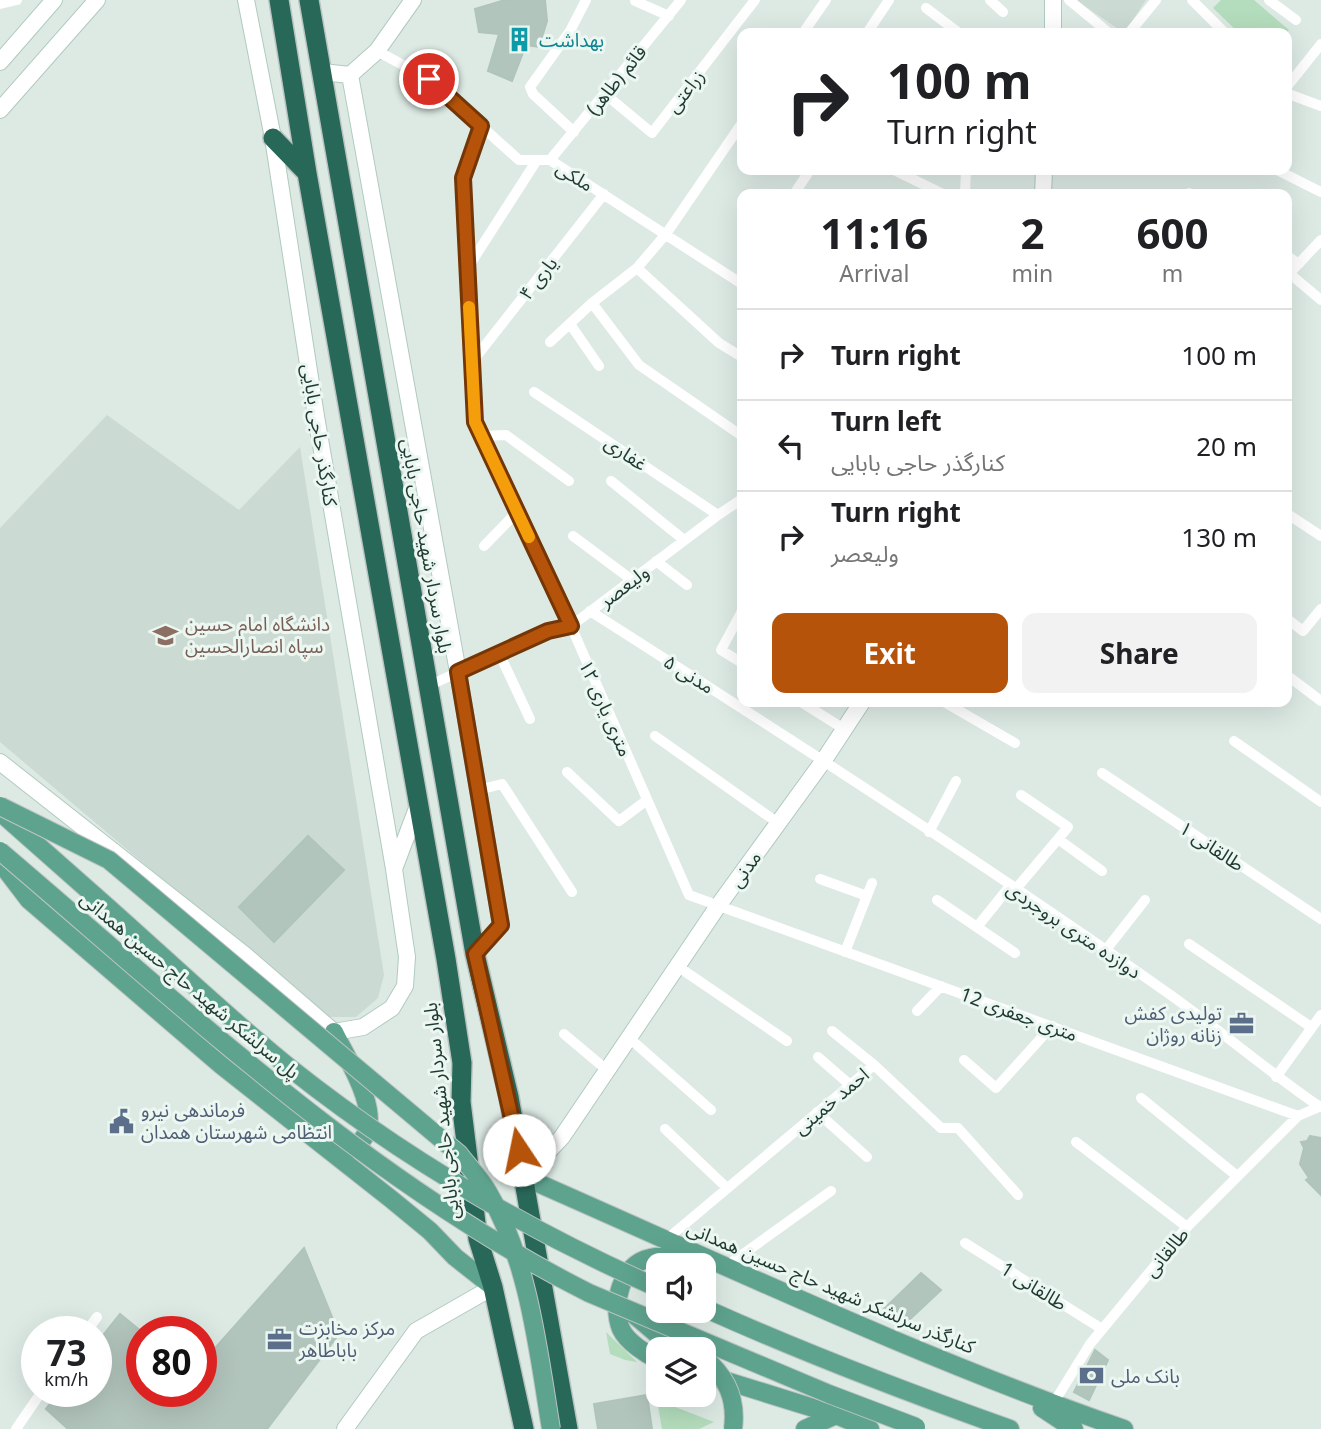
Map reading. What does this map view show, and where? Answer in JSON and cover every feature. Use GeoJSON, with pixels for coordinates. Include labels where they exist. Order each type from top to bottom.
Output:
{"type":"FeatureCollection","features":[{"type":"Feature","properties":{"kind":"highway","name":"بلوار سردار شهید حاجی بابایی"},"geometry":{"type":"LineString","coordinates":[[279,0],[307,173],[419,803],[461,1063],[461,1101],[478,1239],[493,1287],[524,1429]]}},
{"type":"Feature","properties":{"kind":"highway","name":"بلوار سردار شهید حاجی بابایی"},"geometry":{"type":"LineString","coordinates":[[309,0],[475,954],[509,1097],[568,1429]]}},
{"type":"Feature","properties":{"kind":"highway"},"geometry":{"type":"LineString","coordinates":[[273,138],[307,173]]}},
{"type":"Feature","properties":{"kind":"highway"},"geometry":{"type":"LineString","coordinates":[[411,757],[440,753]]}},
{"type":"Feature","properties":{"kind":"main road"},"geometry":{"type":"LineString","coordinates":[[0,62],[54,0]]}},
{"type":"Feature","properties":{"kind":"main road"},"geometry":{"type":"LineString","coordinates":[[0,110],[97,0]]}},
{"type":"Feature","properties":{"kind":"main road","name":"کنارگذر حاجی بابایی"},"geometry":{"type":"LineString","coordinates":[[246,0],[273,138],[316,416],[407,957],[405,986],[393,1008],[363,1027],[334,1032]]}},
{"type":"Feature","properties":{"kind":"main road"},"geometry":{"type":"LineString","coordinates":[[322,72],[350,75],[377,51],[412,0]]}},
{"type":"Feature","properties":{"kind":"main road"},"geometry":{"type":"LineString","coordinates":[[1053,0],[1053,28]]}},
{"type":"Feature","properties":{"kind":"main road"},"geometry":{"type":"LineString","coordinates":[[350,75],[501,925],[475,954]]}},
{"type":"Feature","properties":{"kind":"main road","name":"مدنی"},"geometry":{"type":"LineString","coordinates":[[524,1177],[562,1136],[718,906],[824,760],[859,707]]}},
{"type":"Feature","properties":{"kind":"main road"},"geometry":{"type":"LineString","coordinates":[[0,762],[245,955],[334,1032],[367,1100],[370,1112],[367,1132],[359,1142],[353,1148],[334,1153]]}},
{"type":"Feature","properties":{"kind":"main road"},"geometry":{"type":"LineString","coordinates":[[394,869],[419,803]]}},
{"type":"Feature","properties":{"kind":"main road"},"geometry":{"type":"LineString","coordinates":[[0,806],[109,860],[458,1154],[488,1191],[509,1234],[525,1291],[551,1429]]}},
{"type":"Feature","properties":{"kind":"main road","name":"پل سرلشکر شهید حاج حسین همدانی"},"geometry":{"type":"LineString","coordinates":[[0,812],[290,1068],[443,1177],[555,1239],[646,1282]]}},
{"type":"Feature","properties":{"kind":"main road","name":"پل سرلشکر شهید حاج حسین همدانی"},"geometry":{"type":"LineString","coordinates":[[0,851],[295,1102],[418,1193],[540,1268],[629,1311],[919,1428]]}},
{"type":"Feature","properties":{"kind":"main road"},"geometry":{"type":"LineString","coordinates":[[0,862],[29,900],[221,1065],[430,1231],[455,1257],[493,1287],[415,1331],[345,1429]]}},
{"type":"Feature","properties":{"kind":"main road","name":"کنارگذر سرلشکر شهید حاج حسین همدانی"},"geometry":{"type":"LineString","coordinates":[[524,1177],[667,1239],[724,1267],[1053,1404],[1124,1429]]}},
{"type":"Feature","properties":{"kind":"main road"},"geometry":{"type":"LineString","coordinates":[[646,1352],[622,1331],[618,1317],[618,1298],[622,1282],[629,1270],[651,1257],[724,1267]]}},
{"type":"Feature","properties":{"kind":"main road"},"geometry":{"type":"LineString","coordinates":[[629,1311],[662,1337]]}},
{"type":"Feature","properties":{"kind":"main road"},"geometry":{"type":"LineString","coordinates":[[716,1314],[773,1340],[1010,1429]]}},
{"type":"Feature","properties":{"kind":"main road"},"geometry":{"type":"LineString","coordinates":[[716,1368],[730,1391],[735,1407],[733,1429]]}},
{"type":"Feature","properties":{"kind":"main road"},"geometry":{"type":"LineString","coordinates":[[716,1378],[836,1415],[870,1429]]}},
{"type":"Feature","properties":{"kind":"main road"},"geometry":{"type":"LineString","coordinates":[[1007,1385],[1074,1429]]}},
{"type":"Feature","properties":{"kind":"main road"},"geometry":{"type":"LineString","coordinates":[[805,1429],[836,1415]]}},
{"type":"Feature","properties":{"kind":"street"},"geometry":{"type":"LineString","coordinates":[[0,4],[17,0]]}},
{"type":"Feature","properties":{"kind":"street"},"geometry":{"type":"LineString","coordinates":[[574,132],[533,94],[530,88],[570,31],[586,0]]}},
{"type":"Feature","properties":{"kind":"street","name":"قائم (طاهر)"},"geometry":{"type":"LineString","coordinates":[[550,160],[681,0]]}},
{"type":"Feature","properties":{"kind":"street","name":"زراعتی"},"geometry":{"type":"LineString","coordinates":[[605,94],[652,133],[755,0]]}},
{"type":"Feature","properties":{"kind":"street"},"geometry":{"type":"LineString","coordinates":[[806,28],[826,0]]}},
{"type":"Feature","properties":{"kind":"street"},"geometry":{"type":"LineString","coordinates":[[870,28],[889,0]]}},
{"type":"Feature","properties":{"kind":"street"},"geometry":{"type":"LineString","coordinates":[[989,0],[1003,12]]}},
{"type":"Feature","properties":{"kind":"street"},"geometry":{"type":"LineString","coordinates":[[1069,0],[1103,28]]}},
{"type":"Feature","properties":{"kind":"street"},"geometry":{"type":"LineString","coordinates":[[1133,28],[1156,0]]}},
{"type":"Feature","properties":{"kind":"street"},"geometry":{"type":"LineString","coordinates":[[1192,0],[1220,28]]}},
{"type":"Feature","properties":{"kind":"street"},"geometry":{"type":"LineString","coordinates":[[1269,0],[1296,20]]}},
{"type":"Feature","properties":{"kind":"street"},"geometry":{"type":"LineString","coordinates":[[635,1],[669,16]]}},
{"type":"Feature","properties":{"kind":"street"},"geometry":{"type":"LineString","coordinates":[[926,8],[952,28]]}},
{"type":"Feature","properties":{"kind":"street"},"geometry":{"type":"LineString","coordinates":[[1212,28],[1215,23]]}},
{"type":"Feature","properties":{"kind":"street"},"geometry":{"type":"LineString","coordinates":[[1292,82],[1321,44]]}},
{"type":"Feature","properties":{"kind":"street","name":"ملکی"},"geometry":{"type":"LineString","coordinates":[[377,51],[429,79],[519,160],[550,160],[737,276]]}},
{"type":"Feature","properties":{"kind":"street"},"geometry":{"type":"LineString","coordinates":[[1292,93],[1321,106]]}},
{"type":"Feature","properties":{"kind":"street","name":"۱۲ متری یاری"},"geometry":{"type":"LineString","coordinates":[[481,126],[463,178],[475,422],[571,626],[689,895],[718,906]]}},
{"type":"Feature","properties":{"kind":"street"},"geometry":{"type":"LineString","coordinates":[[550,342],[592,303],[637,268],[666,234],[737,129]]}},
{"type":"Feature","properties":{"kind":"street"},"geometry":{"type":"LineString","coordinates":[[467,269],[537,160]]}},
{"type":"Feature","properties":{"kind":"street"},"geometry":{"type":"LineString","coordinates":[[904,175],[933,189]]}},
{"type":"Feature","properties":{"kind":"street"},"geometry":{"type":"LineString","coordinates":[[1288,175],[1321,192]]}},
{"type":"Feature","properties":{"kind":"street","name":"یاری ۴"},"geometry":{"type":"LineString","coordinates":[[472,362],[604,194]]}},
{"type":"Feature","properties":{"kind":"street"},"geometry":{"type":"LineString","coordinates":[[1292,271],[1321,240]]}},
{"type":"Feature","properties":{"kind":"street"},"geometry":{"type":"LineString","coordinates":[[1292,259],[1299,264]]}},
{"type":"Feature","properties":{"kind":"street"},"geometry":{"type":"LineString","coordinates":[[637,268],[719,343],[737,354]]}},
{"type":"Feature","properties":{"kind":"street"},"geometry":{"type":"LineString","coordinates":[[1292,278],[1321,300]]}},
{"type":"Feature","properties":{"kind":"street"},"geometry":{"type":"LineString","coordinates":[[592,303],[639,365],[737,433]]}},
{"type":"Feature","properties":{"kind":"street"},"geometry":{"type":"LineString","coordinates":[[570,324],[599,366]]}},
{"type":"Feature","properties":{"kind":"street","name":"غفاری"},"geometry":{"type":"LineString","coordinates":[[534,392],[718,514]]}},
{"type":"Feature","properties":{"kind":"street"},"geometry":{"type":"LineString","coordinates":[[482,436],[506,435],[569,481]]}},
{"type":"Feature","properties":{"kind":"street"},"geometry":{"type":"LineString","coordinates":[[611,481],[684,540]]}},
{"type":"Feature","properties":{"kind":"street","name":"ولیعصر"},"geometry":{"type":"LineString","coordinates":[[428,685],[548,631],[571,626],[737,502]]}},
{"type":"Feature","properties":{"kind":"street"},"geometry":{"type":"LineString","coordinates":[[484,546],[517,512]]}},
{"type":"Feature","properties":{"kind":"street"},"geometry":{"type":"LineString","coordinates":[[1292,517],[1321,536]]}},
{"type":"Feature","properties":{"kind":"street"},"geometry":{"type":"LineString","coordinates":[[573,536],[632,580]]}},
{"type":"Feature","properties":{"kind":"street"},"geometry":{"type":"LineString","coordinates":[[656,561],[687,585]]}},
{"type":"Feature","properties":{"kind":"street"},"geometry":{"type":"LineString","coordinates":[[1292,623],[1303,631],[1321,609]]}},
{"type":"Feature","properties":{"kind":"street","name":"مدنی ۵"},"geometry":{"type":"LineString","coordinates":[[590,611],[737,705]]}},
{"type":"Feature","properties":{"kind":"street"},"geometry":{"type":"LineString","coordinates":[[737,620],[721,650],[737,660]]}},
{"type":"Feature","properties":{"kind":"street"},"geometry":{"type":"LineString","coordinates":[[499,653],[530,719]]}},
{"type":"Feature","properties":{"kind":"street"},"geometry":{"type":"LineString","coordinates":[[1292,679],[1321,701]]}},
{"type":"Feature","properties":{"kind":"street","name":"مدنی ۵"},"geometry":{"type":"LineString","coordinates":[[741,707],[824,760]]}},
{"type":"Feature","properties":{"kind":"street"},"geometry":{"type":"LineString","coordinates":[[809,707],[844,729]]}},
{"type":"Feature","properties":{"kind":"street"},"geometry":{"type":"LineString","coordinates":[[953,707],[1015,743]]}},
{"type":"Feature","properties":{"kind":"street"},"geometry":{"type":"LineString","coordinates":[[655,736],[778,823]]}},
{"type":"Feature","properties":{"kind":"street"},"geometry":{"type":"LineString","coordinates":[[1234,741],[1321,802]]}},
{"type":"Feature","properties":{"kind":"street","name":"دوازده متری بروجردی"},"geometry":{"type":"LineString","coordinates":[[824,760],[1174,997],[1276,1077],[1320,1107]]}},
{"type":"Feature","properties":{"kind":"street"},"geometry":{"type":"LineString","coordinates":[[567,772],[619,821],[647,800]]}},
{"type":"Feature","properties":{"kind":"street","name":"طالقانی ۱"},"geometry":{"type":"LineString","coordinates":[[1102,773],[1321,919]]}},
{"type":"Feature","properties":{"kind":"street"},"geometry":{"type":"LineString","coordinates":[[929,832],[956,781]]}},
{"type":"Feature","properties":{"kind":"street"},"geometry":{"type":"LineString","coordinates":[[478,790],[502,784],[572,891]]}},
{"type":"Feature","properties":{"kind":"street"},"geometry":{"type":"LineString","coordinates":[[977,927],[1068,827],[1021,795]]}},
{"type":"Feature","properties":{"kind":"street"},"geometry":{"type":"LineString","coordinates":[[1058,839],[1102,871]]}},
{"type":"Feature","properties":{"kind":"street"},"geometry":{"type":"LineString","coordinates":[[820,879],[867,896]]}},
{"type":"Feature","properties":{"kind":"street"},"geometry":{"type":"LineString","coordinates":[[845,952],[872,883]]}},
{"type":"Feature","properties":{"kind":"street"},"geometry":{"type":"LineString","coordinates":[[937,900],[1015,953]]}},
{"type":"Feature","properties":{"kind":"street"},"geometry":{"type":"LineString","coordinates":[[1105,951],[1145,900]]}},
{"type":"Feature","properties":{"kind":"street","name":"12 متری جعفری"},"geometry":{"type":"LineString","coordinates":[[718,906],[1298,1116]]}},
{"type":"Feature","properties":{"kind":"street"},"geometry":{"type":"LineString","coordinates":[[1189,944],[1311,1027]]}},
{"type":"Feature","properties":{"kind":"street"},"geometry":{"type":"LineString","coordinates":[[677,966],[788,1041]]}},
{"type":"Feature","properties":{"kind":"street"},"geometry":{"type":"LineString","coordinates":[[917,1011],[941,986]]}},
{"type":"Feature","properties":{"kind":"street"},"geometry":{"type":"LineString","coordinates":[[1276,1077],[1321,1015]]}},
{"type":"Feature","properties":{"kind":"street"},"geometry":{"type":"LineString","coordinates":[[964,1060],[996,1088],[1052,1026]]}},
{"type":"Feature","properties":{"kind":"street"},"geometry":{"type":"LineString","coordinates":[[832,1031],[874,1065]]}},
{"type":"Feature","properties":{"kind":"street"},"geometry":{"type":"LineString","coordinates":[[564,1034],[608,1071]]}},
{"type":"Feature","properties":{"kind":"street"},"geometry":{"type":"LineString","coordinates":[[628,1037],[711,1110]]}},
{"type":"Feature","properties":{"kind":"street"},"geometry":{"type":"LineString","coordinates":[[818,1057],[849,1084]]}},
{"type":"Feature","properties":{"kind":"street","name":"احمد خمینی"},"geometry":{"type":"LineString","coordinates":[[667,1239],[874,1065],[941,1128],[958,1128],[1018,1195]]}},
{"type":"Feature","properties":{"kind":"street"},"geometry":{"type":"LineString","coordinates":[[1141,1098],[1237,1176]]}},
{"type":"Feature","properties":{"kind":"street"},"geometry":{"type":"LineString","coordinates":[[1298,1116],[1320,1107]]}},
{"type":"Feature","properties":{"kind":"street"},"geometry":{"type":"LineString","coordinates":[[817,1112],[867,1157]]}},
{"type":"Feature","properties":{"kind":"street","name":"طالقانی"},"geometry":{"type":"LineString","coordinates":[[1053,1404],[1090,1344],[1186,1227],[1298,1116]]}},
{"type":"Feature","properties":{"kind":"street"},"geometry":{"type":"LineString","coordinates":[[665,1129],[727,1188]]}},
{"type":"Feature","properties":{"kind":"street"},"geometry":{"type":"LineString","coordinates":[[1076,1142],[1186,1227]]}},
{"type":"Feature","properties":{"kind":"street"},"geometry":{"type":"LineString","coordinates":[[724,1267],[831,1191]]}},
{"type":"Feature","properties":{"kind":"street","name":"طالقانی 1"},"geometry":{"type":"LineString","coordinates":[[965,1243],[1102,1329]]}},
{"type":"Feature","properties":{"kind":"street"},"geometry":{"type":"LineString","coordinates":[[16,1429],[32,1407]]}},
{"type":"Feature","properties":{"kind":"shaded area"},"geometry":{"type":"Polygon","coordinates":[[[1076,0],[1146,0],[1127,28],[1117,28],[1076,0]]]}},
{"type":"Feature","properties":{"kind":"shaded area","name":"دانشگاه امام حسین سپاه انصارالحسین"},"geometry":{"type":"Polygon","coordinates":[[[107,415],[239,510],[300,447],[384,975],[378,998],[356,1017],[325,1017],[0,742],[0,528],[107,415]]]}},
{"type":"Feature","properties":{"kind":"green space"},"geometry":{"type":"Polygon","coordinates":[[[1221,0],[1254,0],[1287,28],[1234,28],[1213,8],[1221,0]]]}},
{"type":"Feature","properties":{"kind":"green space"},"geometry":{"type":"Polygon","coordinates":[[[606,1332],[637,1362],[610,1354],[606,1332]]]}},
{"type":"Feature","properties":{"kind":"green space"},"geometry":{"type":"Polygon","coordinates":[[[658,1407],[675,1407],[714,1422],[699,1429],[662,1429],[658,1407]]]}},
{"type":"Feature","properties":{"kind":"building","name":"بهداشت"},"geometry":{"type":"Polygon","coordinates":[[[505,0],[545,0],[547,21],[539,47],[526,45],[512,81],[488,71],[499,34],[479,32],[475,9],[505,0]]]}},
{"type":"Feature","properties":{"kind":"building"},"geometry":{"type":"Polygon","coordinates":[[[308,836],[344,870],[274,942],[239,907],[308,836]]]}},
{"type":"Feature","properties":{"kind":"building"},"geometry":{"type":"Polygon","coordinates":[[[1310,1136],[1321,1138],[1321,1195],[1306,1180],[1309,1178],[1300,1164],[1304,1148],[1301,1142],[1307,1141],[1310,1136]]]}},
{"type":"Feature","properties":{"kind":"building","name":"مرکز مخابزت باباطاهر"},"geometry":{"type":"Polygon","coordinates":[[[304,1248],[339,1334],[267,1429],[68,1429],[46,1409],[112,1407],[112,1324],[120,1314],[126,1319],[126,1407],[217,1407],[217,1346],[304,1248]]]}},
{"type":"Feature","properties":{"kind":"building"},"geometry":{"type":"Polygon","coordinates":[[[921,1273],[941,1290],[908,1321],[884,1309],[921,1273]]]}},
{"type":"Feature","properties":{"kind":"building","name":"بانک ملی"},"geometry":{"type":"Polygon","coordinates":[[[1095,1350],[1108,1360],[1089,1400],[1074,1392],[1095,1350]]]}},
{"type":"Feature","properties":{"kind":"building"},"geometry":{"type":"Polygon","coordinates":[[[646,1395],[652,1429],[598,1429],[594,1404],[646,1395]]]}},
{"type":"Feature","properties":{"kind":"slow traffic"},"geometry":{"type":"LineString","coordinates":[[469,307],[475,422],[529,537]]}},
{"type":"Feature","properties":{"kind":"place","name":"بهداشت"},"geometry":{"type":"Point","coordinates":[519,40]}},
{"type":"Feature","properties":{"kind":"place","name":"دانشگاه امام حسین سپاه انصارالحسین"},"geometry":{"type":"Point","coordinates":[165,635]}},
{"type":"Feature","properties":{"kind":"place","name":"تولیدی کفش زنانه روژان"},"geometry":{"type":"Point","coordinates":[1242,1024]}},
{"type":"Feature","properties":{"kind":"place","name":"فرماندهی نیرو انتظامی شهرستان همدان"},"geometry":{"type":"Point","coordinates":[121,1121]}},
{"type":"Feature","properties":{"kind":"place","name":"مرکز مخابزت باباطاهر"},"geometry":{"type":"Point","coordinates":[279,1339]}},
{"type":"Feature","properties":{"kind":"place","name":"بانک ملی"},"geometry":{"type":"Point","coordinates":[1091,1376]}},
{"type":"Feature","properties":{"kind":"route"},"geometry":{"type":"LineString","coordinates":[[429,79],[481,126],[463,178],[475,422],[571,626],[548,631],[458,672],[501,925],[475,954],[519,1150]]}}]}
